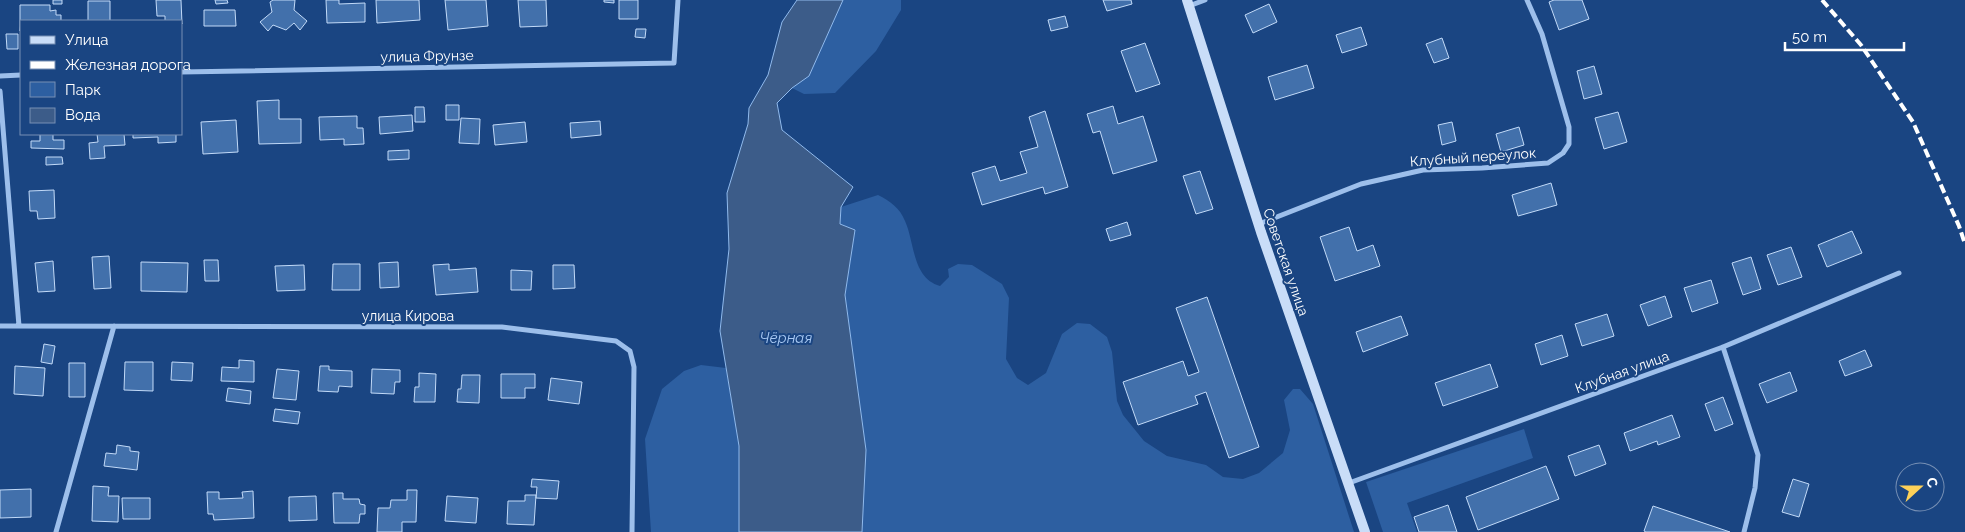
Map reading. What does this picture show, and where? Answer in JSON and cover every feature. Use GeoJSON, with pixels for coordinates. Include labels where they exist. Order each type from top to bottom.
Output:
{"type":"FeatureCollection","features":[{"type":"Feature","properties":{"kind":"street","name":"улица Фрунзе"},"geometry":{"type":"LineString","coordinates":[[182,72],[674,63],[678,0]]}},
{"type":"Feature","properties":{"kind":"street"},"geometry":{"type":"LineString","coordinates":[[1188,3],[1205,0]]}},
{"type":"Feature","properties":{"kind":"street","name":"Клубный переулок"},"geometry":{"type":"LineString","coordinates":[[1258,224],[1361,184],[1423,170],[1548,163],[1563,153],[1569,144],[1569,127],[1542,34],[1527,0]]}},
{"type":"Feature","properties":{"kind":"street","name":"Советская улица"},"geometry":{"type":"LineString","coordinates":[[1188,3],[1258,224],[1365,532]]}},
{"type":"Feature","properties":{"kind":"street"},"geometry":{"type":"LineString","coordinates":[[0,76],[20,75]]}},
{"type":"Feature","properties":{"kind":"street"},"geometry":{"type":"LineString","coordinates":[[0,91],[19,326]]}},
{"type":"Feature","properties":{"kind":"street","name":"Клубная улица"},"geometry":{"type":"LineString","coordinates":[[1349,483],[1723,347],[1900,273]]}},
{"type":"Feature","properties":{"kind":"street","name":"улица Кирова"},"geometry":{"type":"LineString","coordinates":[[0,326],[502,327],[616,340],[630,351],[634,367],[632,532]]}},
{"type":"Feature","properties":{"kind":"street"},"geometry":{"type":"LineString","coordinates":[[56,532],[114,326]]}},
{"type":"Feature","properties":{"kind":"street"},"geometry":{"type":"LineString","coordinates":[[1723,347],[1758,455],[1755,488],[1744,532]]}},
{"type":"Feature","properties":{"kind":"green space"},"geometry":{"type":"Polygon","coordinates":[[[840,0],[901,0],[901,10],[876,51],[835,93],[804,94],[792,88],[840,0]]]}},
{"type":"Feature","properties":{"kind":"green space"},"geometry":{"type":"Polygon","coordinates":[[[878,195],[894,205],[903,216],[919,268],[931,282],[940,286],[949,277],[948,269],[958,264],[972,265],[1002,284],[1009,298],[1006,359],[1017,378],[1028,385],[1046,373],[1062,334],[1077,323],[1090,324],[1107,337],[1112,352],[1117,401],[1123,415],[1144,441],[1167,456],[1206,465],[1223,477],[1243,479],[1259,473],[1283,453],[1290,430],[1284,400],[1293,389],[1300,389],[1313,404],[1354,532],[862,532],[866,450],[845,295],[855,230],[840,224],[841,207],[878,195]]]}},
{"type":"Feature","properties":{"kind":"green space"},"geometry":{"type":"Polygon","coordinates":[[[701,365],[726,368],[739,446],[739,532],[651,532],[645,439],[662,389],[684,371],[701,365]]]}},
{"type":"Feature","properties":{"kind":"green space"},"geometry":{"type":"Polygon","coordinates":[[[1524,429],[1533,458],[1407,503],[1417,532],[1383,532],[1366,482],[1524,429]]]}},
{"type":"Feature","properties":{"kind":"water","name":"Чёрная"},"geometry":{"type":"Polygon","coordinates":[[[797,0],[843,0],[809,76],[792,88],[777,103],[782,130],[853,187],[841,207],[840,224],[855,230],[845,295],[866,450],[862,532],[739,532],[739,446],[720,331],[729,249],[727,193],[748,124],[749,108],[768,75],[782,22],[797,0]]]}},
{"type":"Feature","properties":{"kind":"building"},"geometry":{"type":"Polygon","coordinates":[[[53,0],[62,0],[62,4],[53,4],[53,0]]]}},
{"type":"Feature","properties":{"kind":"building"},"geometry":{"type":"Polygon","coordinates":[[[156,0],[181,0],[182,20],[165,20],[165,16],[157,16],[156,0]]]}},
{"type":"Feature","properties":{"kind":"building"},"geometry":{"type":"Polygon","coordinates":[[[215,0],[227,0],[228,3],[216,4],[215,0]]]}},
{"type":"Feature","properties":{"kind":"building"},"geometry":{"type":"Polygon","coordinates":[[[273,0],[295,0],[294,10],[307,21],[300,30],[294,23],[286,30],[273,25],[268,31],[260,22],[272,12],[270,2],[273,0]]]}},
{"type":"Feature","properties":{"kind":"building"},"geometry":{"type":"Polygon","coordinates":[[[326,0],[339,0],[339,4],[365,3],[365,22],[327,23],[326,0]]]}},
{"type":"Feature","properties":{"kind":"building"},"geometry":{"type":"Polygon","coordinates":[[[376,0],[419,0],[420,20],[377,23],[376,0]]]}},
{"type":"Feature","properties":{"kind":"building"},"geometry":{"type":"Polygon","coordinates":[[[445,0],[486,0],[488,26],[448,30],[445,0]]]}},
{"type":"Feature","properties":{"kind":"building"},"geometry":{"type":"Polygon","coordinates":[[[518,0],[546,0],[547,26],[520,27],[518,0]]]}},
{"type":"Feature","properties":{"kind":"building"},"geometry":{"type":"Polygon","coordinates":[[[604,0],[614,0],[614,3],[604,2],[604,0]]]}},
{"type":"Feature","properties":{"kind":"building"},"geometry":{"type":"Polygon","coordinates":[[[619,0],[638,0],[638,19],[619,19],[619,0]]]}},
{"type":"Feature","properties":{"kind":"building"},"geometry":{"type":"Polygon","coordinates":[[[1103,0],[1131,0],[1132,4],[1107,11],[1103,0]]]}},
{"type":"Feature","properties":{"kind":"building"},"geometry":{"type":"Polygon","coordinates":[[[1554,0],[1582,0],[1589,19],[1559,30],[1549,2],[1554,0]]]}},
{"type":"Feature","properties":{"kind":"building"},"geometry":{"type":"Polygon","coordinates":[[[88,1],[110,1],[110,20],[88,20],[88,1]]]}},
{"type":"Feature","properties":{"kind":"building"},"geometry":{"type":"Polygon","coordinates":[[[1269,4],[1277,22],[1253,33],[1245,15],[1269,4]]]}},
{"type":"Feature","properties":{"kind":"building"},"geometry":{"type":"Polygon","coordinates":[[[20,5],[50,5],[50,11],[56,10],[56,15],[61,15],[61,20],[20,20],[20,5]]]}},
{"type":"Feature","properties":{"kind":"building"},"geometry":{"type":"Polygon","coordinates":[[[204,10],[235,10],[236,26],[204,26],[204,10]]]}},
{"type":"Feature","properties":{"kind":"building"},"geometry":{"type":"Polygon","coordinates":[[[1065,16],[1068,27],[1051,31],[1048,20],[1065,16]]]}},
{"type":"Feature","properties":{"kind":"building"},"geometry":{"type":"Polygon","coordinates":[[[1361,27],[1367,45],[1342,53],[1336,35],[1361,27]]]}},
{"type":"Feature","properties":{"kind":"building"},"geometry":{"type":"Polygon","coordinates":[[[636,29],[646,29],[645,38],[635,37],[636,29]]]}},
{"type":"Feature","properties":{"kind":"building"},"geometry":{"type":"Polygon","coordinates":[[[6,34],[18,34],[18,49],[7,49],[6,34]]]}},
{"type":"Feature","properties":{"kind":"building"},"geometry":{"type":"Polygon","coordinates":[[[1442,38],[1449,58],[1434,63],[1426,44],[1442,38]]]}},
{"type":"Feature","properties":{"kind":"building"},"geometry":{"type":"Polygon","coordinates":[[[1145,43],[1160,84],[1136,92],[1121,51],[1145,43]]]}},
{"type":"Feature","properties":{"kind":"building"},"geometry":{"type":"Polygon","coordinates":[[[1307,65],[1314,88],[1275,100],[1268,77],[1307,65]]]}},
{"type":"Feature","properties":{"kind":"building"},"geometry":{"type":"Polygon","coordinates":[[[1594,66],[1602,94],[1584,99],[1577,71],[1594,66]]]}},
{"type":"Feature","properties":{"kind":"building"},"geometry":{"type":"Polygon","coordinates":[[[279,100],[279,119],[301,119],[301,143],[259,144],[257,101],[279,100]]]}},
{"type":"Feature","properties":{"kind":"building"},"geometry":{"type":"Polygon","coordinates":[[[446,105],[459,105],[459,120],[446,120],[446,105]]]}},
{"type":"Feature","properties":{"kind":"building"},"geometry":{"type":"Polygon","coordinates":[[[1113,106],[1118,124],[1143,116],[1157,161],[1113,174],[1100,131],[1093,133],[1087,114],[1113,106]]]}},
{"type":"Feature","properties":{"kind":"building"},"geometry":{"type":"Polygon","coordinates":[[[415,107],[424,107],[425,122],[415,122],[415,107]]]}},
{"type":"Feature","properties":{"kind":"building"},"geometry":{"type":"Polygon","coordinates":[[[1045,111],[1068,187],[1045,194],[1043,187],[982,205],[972,173],[995,166],[1000,181],[1027,173],[1020,152],[1038,147],[1029,117],[1045,111]]]}},
{"type":"Feature","properties":{"kind":"building"},"geometry":{"type":"Polygon","coordinates":[[[1618,112],[1627,142],[1604,149],[1595,118],[1618,112]]]}},
{"type":"Feature","properties":{"kind":"building"},"geometry":{"type":"Polygon","coordinates":[[[412,115],[413,131],[380,134],[379,117],[412,115]]]}},
{"type":"Feature","properties":{"kind":"building"},"geometry":{"type":"Polygon","coordinates":[[[357,116],[357,128],[363,128],[364,144],[344,145],[344,139],[320,140],[319,117],[357,116]]]}},
{"type":"Feature","properties":{"kind":"building"},"geometry":{"type":"Polygon","coordinates":[[[461,118],[480,119],[479,144],[459,143],[461,118]]]}},
{"type":"Feature","properties":{"kind":"building"},"geometry":{"type":"Polygon","coordinates":[[[236,120],[238,152],[203,154],[201,122],[236,120]]]}},
{"type":"Feature","properties":{"kind":"building"},"geometry":{"type":"Polygon","coordinates":[[[600,121],[601,135],[571,138],[570,123],[600,121]]]}},
{"type":"Feature","properties":{"kind":"building"},"geometry":{"type":"Polygon","coordinates":[[[525,122],[527,142],[495,145],[493,125],[525,122]]]}},
{"type":"Feature","properties":{"kind":"building"},"geometry":{"type":"Polygon","coordinates":[[[1452,122],[1456,141],[1442,145],[1438,125],[1452,122]]]}},
{"type":"Feature","properties":{"kind":"building"},"geometry":{"type":"Polygon","coordinates":[[[1519,127],[1524,145],[1501,152],[1496,134],[1519,127]]]}},
{"type":"Feature","properties":{"kind":"building"},"geometry":{"type":"Polygon","coordinates":[[[40,135],[53,135],[53,140],[64,140],[64,149],[31,148],[31,141],[40,141],[40,135]]]}},
{"type":"Feature","properties":{"kind":"building"},"geometry":{"type":"Polygon","coordinates":[[[97,135],[124,135],[125,145],[104,146],[105,158],[90,159],[89,143],[98,142],[97,135]]]}},
{"type":"Feature","properties":{"kind":"building"},"geometry":{"type":"Polygon","coordinates":[[[133,135],[176,135],[176,142],[158,143],[158,137],[133,138],[133,135]]]}},
{"type":"Feature","properties":{"kind":"building"},"geometry":{"type":"Polygon","coordinates":[[[409,150],[409,159],[388,160],[388,151],[409,150]]]}},
{"type":"Feature","properties":{"kind":"building"},"geometry":{"type":"Polygon","coordinates":[[[46,157],[62,157],[63,164],[46,165],[46,157]]]}},
{"type":"Feature","properties":{"kind":"building"},"geometry":{"type":"Polygon","coordinates":[[[1200,171],[1213,209],[1196,214],[1183,176],[1200,171]]]}},
{"type":"Feature","properties":{"kind":"building"},"geometry":{"type":"Polygon","coordinates":[[[1551,183],[1557,205],[1518,216],[1512,195],[1551,183]]]}},
{"type":"Feature","properties":{"kind":"building"},"geometry":{"type":"Polygon","coordinates":[[[54,190],[55,218],[38,219],[37,211],[30,211],[29,191],[54,190]]]}},
{"type":"Feature","properties":{"kind":"building"},"geometry":{"type":"Polygon","coordinates":[[[1127,222],[1131,235],[1110,241],[1106,229],[1127,222]]]}},
{"type":"Feature","properties":{"kind":"building"},"geometry":{"type":"Polygon","coordinates":[[[1349,227],[1357,251],[1373,245],[1380,266],[1335,281],[1320,237],[1349,227]]]}},
{"type":"Feature","properties":{"kind":"building"},"geometry":{"type":"Polygon","coordinates":[[[1852,231],[1862,253],[1827,267],[1818,245],[1852,231]]]}},
{"type":"Feature","properties":{"kind":"building"},"geometry":{"type":"Polygon","coordinates":[[[1791,247],[1802,277],[1778,285],[1767,255],[1791,247]]]}},
{"type":"Feature","properties":{"kind":"building"},"geometry":{"type":"Polygon","coordinates":[[[109,256],[111,288],[94,289],[92,257],[109,256]]]}},
{"type":"Feature","properties":{"kind":"building"},"geometry":{"type":"Polygon","coordinates":[[[1751,257],[1761,289],[1743,295],[1732,263],[1751,257]]]}},
{"type":"Feature","properties":{"kind":"building"},"geometry":{"type":"Polygon","coordinates":[[[204,260],[218,260],[219,281],[205,281],[204,260]]]}},
{"type":"Feature","properties":{"kind":"building"},"geometry":{"type":"Polygon","coordinates":[[[53,261],[55,291],[38,292],[35,263],[53,261]]]}},
{"type":"Feature","properties":{"kind":"building"},"geometry":{"type":"Polygon","coordinates":[[[141,262],[188,263],[187,292],[141,291],[141,262]]]}},
{"type":"Feature","properties":{"kind":"building"},"geometry":{"type":"Polygon","coordinates":[[[398,262],[399,287],[380,288],[379,263],[398,262]]]}},
{"type":"Feature","properties":{"kind":"building"},"geometry":{"type":"Polygon","coordinates":[[[333,264],[360,264],[360,290],[332,290],[333,264]]]}},
{"type":"Feature","properties":{"kind":"building"},"geometry":{"type":"Polygon","coordinates":[[[449,264],[449,270],[476,268],[478,292],[436,295],[433,265],[449,264]]]}},
{"type":"Feature","properties":{"kind":"building"},"geometry":{"type":"Polygon","coordinates":[[[304,265],[305,290],[277,291],[275,266],[304,265]]]}},
{"type":"Feature","properties":{"kind":"building"},"geometry":{"type":"Polygon","coordinates":[[[553,265],[574,265],[575,288],[553,289],[553,265]]]}},
{"type":"Feature","properties":{"kind":"building"},"geometry":{"type":"Polygon","coordinates":[[[511,270],[532,271],[531,290],[511,290],[511,270]]]}},
{"type":"Feature","properties":{"kind":"building"},"geometry":{"type":"Polygon","coordinates":[[[1711,280],[1718,303],[1692,312],[1684,288],[1711,280]]]}},
{"type":"Feature","properties":{"kind":"building"},"geometry":{"type":"Polygon","coordinates":[[[1665,296],[1672,317],[1648,326],[1640,305],[1665,296]]]}},
{"type":"Feature","properties":{"kind":"building"},"geometry":{"type":"Polygon","coordinates":[[[1207,297],[1259,447],[1229,458],[1206,392],[1195,396],[1198,404],[1138,425],[1123,382],[1183,361],[1188,376],[1199,372],[1176,308],[1207,297]]]}},
{"type":"Feature","properties":{"kind":"building"},"geometry":{"type":"Polygon","coordinates":[[[1607,314],[1614,336],[1582,346],[1575,324],[1607,314]]]}},
{"type":"Feature","properties":{"kind":"building"},"geometry":{"type":"Polygon","coordinates":[[[1401,316],[1408,335],[1363,352],[1356,332],[1401,316]]]}},
{"type":"Feature","properties":{"kind":"building"},"geometry":{"type":"Polygon","coordinates":[[[1562,335],[1568,356],[1541,365],[1535,344],[1562,335]]]}},
{"type":"Feature","properties":{"kind":"building"},"geometry":{"type":"Polygon","coordinates":[[[44,344],[55,346],[52,364],[41,362],[44,344]]]}},
{"type":"Feature","properties":{"kind":"building"},"geometry":{"type":"Polygon","coordinates":[[[1865,350],[1872,366],[1845,376],[1839,361],[1865,350]]]}},
{"type":"Feature","properties":{"kind":"building"},"geometry":{"type":"Polygon","coordinates":[[[239,360],[254,361],[254,382],[221,381],[222,367],[239,368],[239,360]]]}},
{"type":"Feature","properties":{"kind":"building"},"geometry":{"type":"Polygon","coordinates":[[[125,362],[153,362],[153,391],[124,390],[125,362]]]}},
{"type":"Feature","properties":{"kind":"building"},"geometry":{"type":"Polygon","coordinates":[[[172,362],[193,363],[192,381],[171,380],[172,362]]]}},
{"type":"Feature","properties":{"kind":"building"},"geometry":{"type":"Polygon","coordinates":[[[69,363],[85,363],[85,397],[69,397],[69,363]]]}},
{"type":"Feature","properties":{"kind":"building"},"geometry":{"type":"Polygon","coordinates":[[[1490,364],[1498,387],[1443,406],[1435,383],[1490,364]]]}},
{"type":"Feature","properties":{"kind":"building"},"geometry":{"type":"Polygon","coordinates":[[[15,366],[45,368],[43,396],[14,394],[15,366]]]}},
{"type":"Feature","properties":{"kind":"building"},"geometry":{"type":"Polygon","coordinates":[[[320,366],[329,366],[329,370],[352,371],[352,387],[339,386],[338,392],[318,391],[320,366]]]}},
{"type":"Feature","properties":{"kind":"building"},"geometry":{"type":"Polygon","coordinates":[[[277,369],[299,371],[296,400],[273,398],[277,369]]]}},
{"type":"Feature","properties":{"kind":"building"},"geometry":{"type":"Polygon","coordinates":[[[372,369],[400,370],[400,382],[395,382],[394,394],[371,393],[372,369]]]}},
{"type":"Feature","properties":{"kind":"building"},"geometry":{"type":"Polygon","coordinates":[[[1790,372],[1797,391],[1767,403],[1759,384],[1790,372]]]}},
{"type":"Feature","properties":{"kind":"building"},"geometry":{"type":"Polygon","coordinates":[[[419,373],[436,374],[435,402],[414,402],[415,387],[419,387],[419,373]]]}},
{"type":"Feature","properties":{"kind":"building"},"geometry":{"type":"Polygon","coordinates":[[[501,374],[535,374],[535,388],[525,388],[525,398],[501,398],[501,374]]]}},
{"type":"Feature","properties":{"kind":"building"},"geometry":{"type":"Polygon","coordinates":[[[462,375],[480,375],[479,403],[457,402],[458,389],[461,389],[462,375]]]}},
{"type":"Feature","properties":{"kind":"building"},"geometry":{"type":"Polygon","coordinates":[[[551,378],[582,382],[579,404],[548,400],[551,378]]]}},
{"type":"Feature","properties":{"kind":"building"},"geometry":{"type":"Polygon","coordinates":[[[228,388],[251,391],[250,404],[226,401],[228,388]]]}},
{"type":"Feature","properties":{"kind":"building"},"geometry":{"type":"Polygon","coordinates":[[[1723,397],[1733,424],[1715,431],[1705,404],[1723,397]]]}},
{"type":"Feature","properties":{"kind":"building"},"geometry":{"type":"Polygon","coordinates":[[[275,409],[300,412],[298,424],[273,421],[275,409]]]}},
{"type":"Feature","properties":{"kind":"building"},"geometry":{"type":"Polygon","coordinates":[[[1672,415],[1680,437],[1658,445],[1657,441],[1630,451],[1624,433],[1672,415]]]}},
{"type":"Feature","properties":{"kind":"building"},"geometry":{"type":"Polygon","coordinates":[[[117,445],[130,447],[130,451],[139,452],[137,470],[104,466],[106,453],[116,454],[117,445]]]}},
{"type":"Feature","properties":{"kind":"building"},"geometry":{"type":"Polygon","coordinates":[[[1599,445],[1606,464],[1575,476],[1568,456],[1599,445]]]}},
{"type":"Feature","properties":{"kind":"building"},"geometry":{"type":"Polygon","coordinates":[[[1546,466],[1559,499],[1478,530],[1466,497],[1546,466]]]}},
{"type":"Feature","properties":{"kind":"building"},"geometry":{"type":"Polygon","coordinates":[[[532,479],[559,481],[557,499],[536,498],[537,487],[531,487],[532,479]]]}},
{"type":"Feature","properties":{"kind":"building"},"geometry":{"type":"Polygon","coordinates":[[[1793,479],[1809,484],[1799,517],[1782,512],[1793,479]]]}},
{"type":"Feature","properties":{"kind":"building"},"geometry":{"type":"Polygon","coordinates":[[[93,486],[109,487],[108,496],[119,496],[118,522],[92,521],[93,486]]]}},
{"type":"Feature","properties":{"kind":"building"},"geometry":{"type":"Polygon","coordinates":[[[31,489],[31,517],[0,518],[0,490],[31,489]]]}},
{"type":"Feature","properties":{"kind":"building"},"geometry":{"type":"Polygon","coordinates":[[[407,490],[417,490],[416,522],[402,522],[402,532],[377,532],[378,508],[390,508],[391,500],[407,500],[407,490]]]}},
{"type":"Feature","properties":{"kind":"building"},"geometry":{"type":"Polygon","coordinates":[[[253,491],[254,518],[214,520],[213,514],[208,514],[207,492],[219,492],[219,499],[243,498],[242,492],[253,491]]]}},
{"type":"Feature","properties":{"kind":"building"},"geometry":{"type":"Polygon","coordinates":[[[333,493],[343,493],[343,499],[359,499],[360,504],[365,505],[365,514],[360,514],[359,523],[334,523],[333,493]]]}},
{"type":"Feature","properties":{"kind":"building"},"geometry":{"type":"Polygon","coordinates":[[[525,495],[536,495],[534,525],[507,524],[508,501],[525,501],[525,495]]]}},
{"type":"Feature","properties":{"kind":"building"},"geometry":{"type":"Polygon","coordinates":[[[316,496],[317,520],[289,521],[289,497],[316,496]]]}},
{"type":"Feature","properties":{"kind":"building"},"geometry":{"type":"Polygon","coordinates":[[[447,496],[478,498],[476,523],[445,521],[447,496]]]}},
{"type":"Feature","properties":{"kind":"building"},"geometry":{"type":"Polygon","coordinates":[[[122,498],[150,498],[150,519],[123,519],[122,498]]]}},
{"type":"Feature","properties":{"kind":"building"},"geometry":{"type":"Polygon","coordinates":[[[1448,505],[1457,532],[1419,532],[1414,517],[1448,505]]]}},
{"type":"Feature","properties":{"kind":"building"},"geometry":{"type":"Polygon","coordinates":[[[1653,506],[1730,532],[1646,532],[1644,531],[1653,506]]]}},
{"type":"Feature","properties":{"kind":"railway"},"geometry":{"type":"LineString","coordinates":[[1822,0],[1861,45],[1913,122],[1959,226],[1965,244]]}}]}
